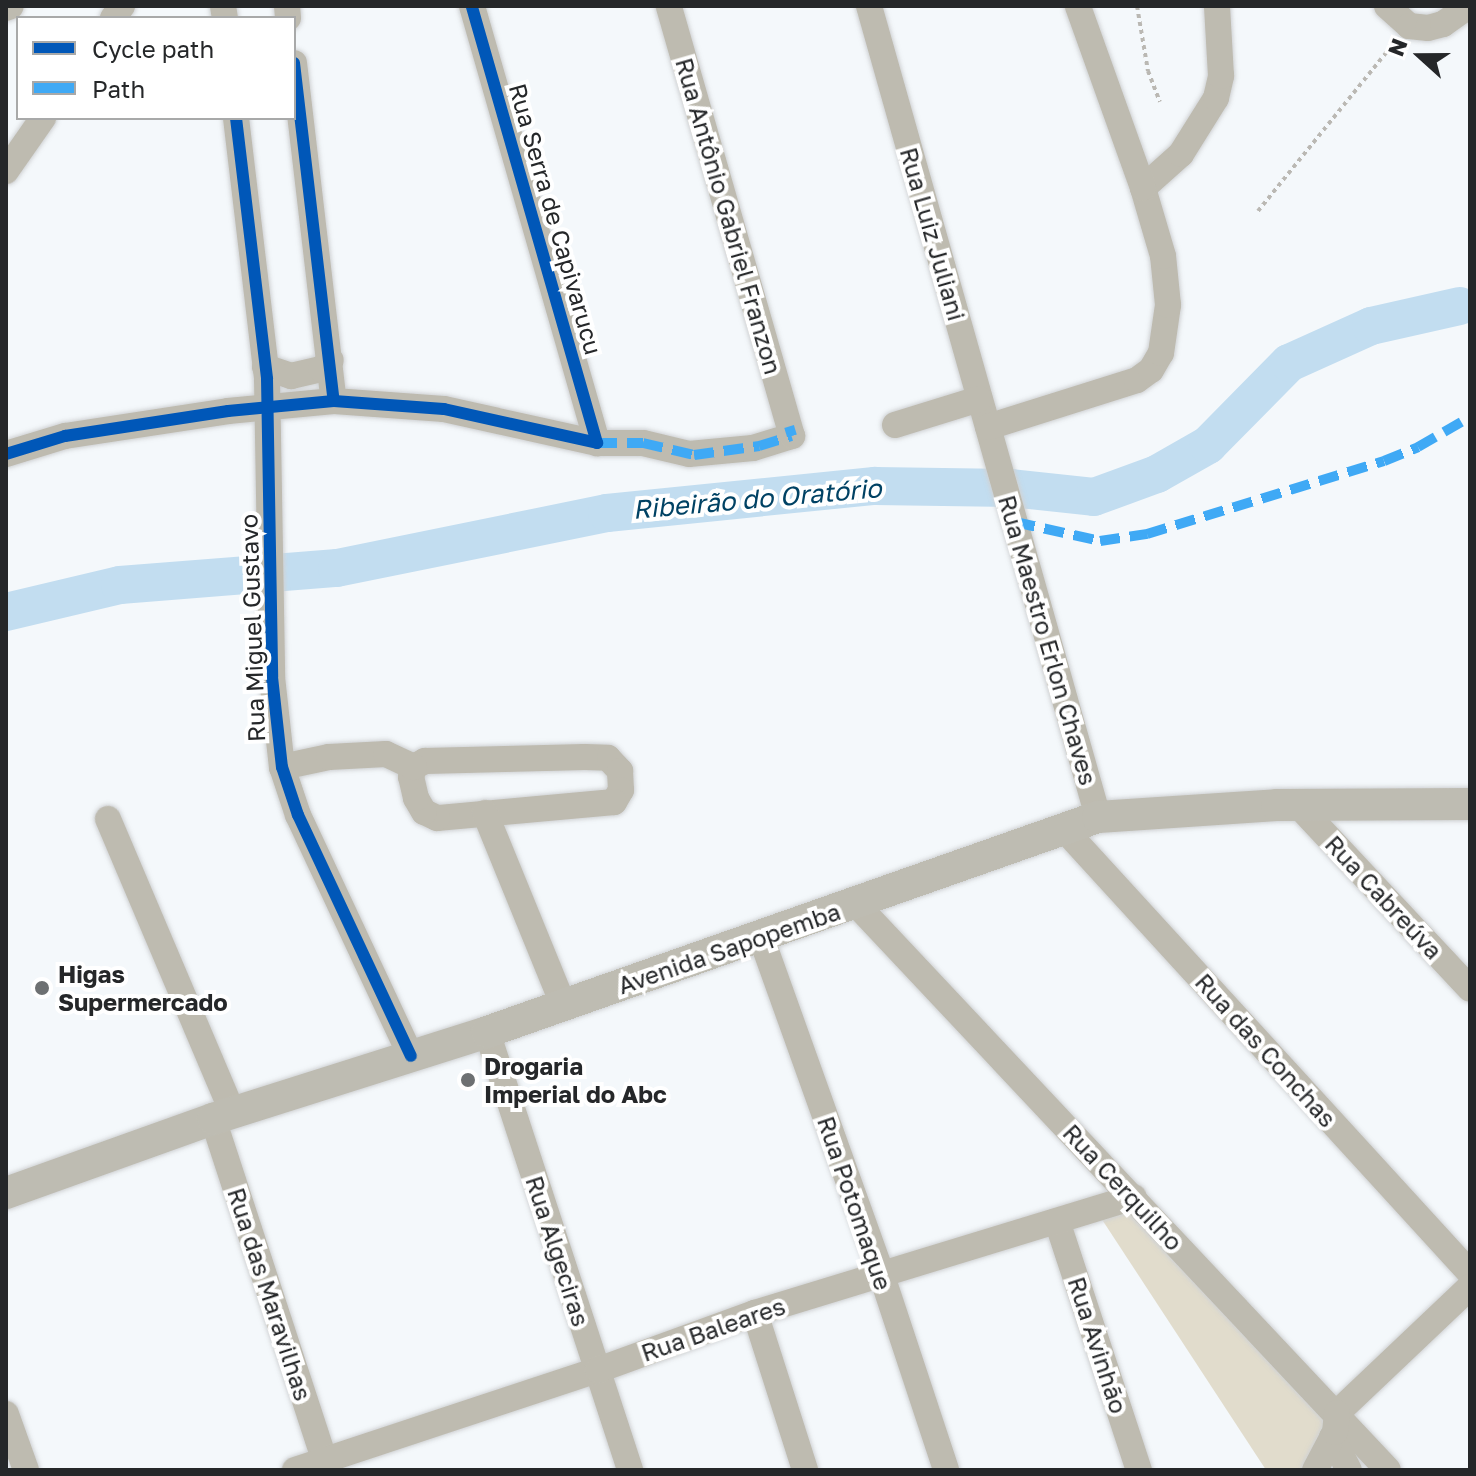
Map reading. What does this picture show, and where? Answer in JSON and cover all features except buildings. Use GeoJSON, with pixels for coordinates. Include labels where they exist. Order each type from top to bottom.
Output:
{"type":"FeatureCollection","features":[{"type":"Feature","properties":{"kind":"main road","name":"Avenida Sapopemba"},"geometry":{"type":"LineString","coordinates":[[6,1193],[223,1116],[487,1032],[857,905],[1098,817],[1297,804],[1470,804]]}},
{"type":"Feature","properties":{"kind":"street","name":"Rua Serra de Capivarucu"},"geometry":{"type":"LineString","coordinates":[[472,6],[597,443]]}},
{"type":"Feature","properties":{"kind":"street","name":"Rua Antônio Gabriel Franzon"},"geometry":{"type":"LineString","coordinates":[[597,443],[643,443],[694,455],[753,448],[791,431],[669,6]]}},
{"type":"Feature","properties":{"kind":"street","name":"Rua Luiz Juliani"},"geometry":{"type":"LineString","coordinates":[[869,6],[998,462]]}},
{"type":"Feature","properties":{"kind":"street"},"geometry":{"type":"LineString","coordinates":[[988,427],[1137,380],[1157,364],[1168,305],[1163,256],[1143,188],[1078,6]]}},
{"type":"Feature","properties":{"kind":"street"},"geometry":{"type":"LineString","coordinates":[[1143,188],[1188,146],[1216,98],[1221,76],[1217,6]]}},
{"type":"Feature","properties":{"kind":"street"},"geometry":{"type":"LineString","coordinates":[[1387,6],[1409,26],[1428,28],[1443,24],[1469,6]]}},
{"type":"Feature","properties":{"kind":"street"},"geometry":{"type":"LineString","coordinates":[[296,79],[334,401]]}},
{"type":"Feature","properties":{"kind":"street"},"geometry":{"type":"LineString","coordinates":[[6,171],[42,120]]}},
{"type":"Feature","properties":{"kind":"street","name":"Rua Miguel Gustavo"},"geometry":{"type":"LineString","coordinates":[[236,120],[268,409],[272,677],[282,767],[298,815],[411,1056]]}},
{"type":"Feature","properties":{"kind":"street"},"geometry":{"type":"LineString","coordinates":[[265,367],[291,376],[321,369],[331,360]]}},
{"type":"Feature","properties":{"kind":"street"},"geometry":{"type":"LineString","coordinates":[[895,425],[979,399]]}},
{"type":"Feature","properties":{"kind":"street"},"geometry":{"type":"LineString","coordinates":[[6,454],[65,436],[228,411],[334,401],[444,409],[597,443]]}},
{"type":"Feature","properties":{"kind":"street","name":"Rua Maestro Erlon Chaves"},"geometry":{"type":"LineString","coordinates":[[998,462],[1098,817]]}},
{"type":"Feature","properties":{"kind":"street"},"geometry":{"type":"LineString","coordinates":[[282,767],[329,757],[386,754],[414,767]]}},
{"type":"Feature","properties":{"kind":"street"},"geometry":{"type":"LineString","coordinates":[[585,757],[608,758],[620,771],[621,790],[614,802],[485,813],[437,818],[424,812],[416,798],[411,777],[414,767],[425,761],[585,757]]}},
{"type":"Feature","properties":{"kind":"street","name":"Rua Cabreúva"},"geometry":{"type":"LineString","coordinates":[[1297,804],[1470,989]]}},
{"type":"Feature","properties":{"kind":"street"},"geometry":{"type":"LineString","coordinates":[[485,813],[563,1004]]}},
{"type":"Feature","properties":{"kind":"street","name":"Rua das Maravilhas"},"geometry":{"type":"LineString","coordinates":[[108,819],[223,1116],[327,1465]]}},
{"type":"Feature","properties":{"kind":"street","name":"Rua das Conchas"},"geometry":{"type":"LineString","coordinates":[[1063,828],[1470,1273]]}},
{"type":"Feature","properties":{"kind":"street","name":"Rua Cerquilho"},"geometry":{"type":"LineString","coordinates":[[857,905],[1134,1197],[1334,1425],[1388,1470]]}},
{"type":"Feature","properties":{"kind":"street","name":"Rua Potomaque"},"geometry":{"type":"LineString","coordinates":[[761,937],[881,1273],[946,1470]]}},
{"type":"Feature","properties":{"kind":"street","name":"Rua Algeciras"},"geometry":{"type":"LineString","coordinates":[[487,1032],[630,1470]]}},
{"type":"Feature","properties":{"kind":"street","name":"Rua Baleares"},"geometry":{"type":"LineString","coordinates":[[295,1470],[327,1465],[755,1313],[1134,1197]]}},
{"type":"Feature","properties":{"kind":"street","name":"Rua Avinhão"},"geometry":{"type":"LineString","coordinates":[[1057,1221],[1139,1470]]}},
{"type":"Feature","properties":{"kind":"street"},"geometry":{"type":"LineString","coordinates":[[1315,1470],[1334,1425],[1470,1287]]}},
{"type":"Feature","properties":{"kind":"street"},"geometry":{"type":"LineString","coordinates":[[755,1313],[805,1470]]}},
{"type":"Feature","properties":{"kind":"street"},"geometry":{"type":"LineString","coordinates":[[6,1414],[26,1470]]}},
{"type":"Feature","properties":{"kind":"street"},"geometry":{"type":"LineString","coordinates":[[1334,1425],[1349,1470]]}},
{"type":"Feature","properties":{"kind":"path"},"geometry":{"type":"LineString","coordinates":[[1137,6],[1148,71],[1160,102]]}},
{"type":"Feature","properties":{"kind":"path"},"geometry":{"type":"LineString","coordinates":[[1258,211],[1409,26]]}},
{"type":"Feature","properties":{"kind":"shaded area"},"geometry":{"type":"Polygon","coordinates":[[[1117,1211],[1129,1213],[1323,1414],[1324,1430],[1302,1470],[1266,1470],[1101,1218],[1117,1211]]]}},
{"type":"Feature","properties":{"kind":"waterway","name":"Ribeirão do Oratório"},"geometry":{"type":"LineString","coordinates":[[6,612],[120,585],[337,568],[607,513],[875,486],[1011,488],[1094,497],[1157,474],[1208,445],[1289,363],[1371,326],[1460,306]]}},
{"type":"Feature","properties":{"kind":"marked path"},"geometry":{"type":"LineString","coordinates":[[1015,522],[1100,541],[1147,534],[1384,461],[1418,447],[1470,417]]}},
{"type":"Feature","properties":{"kind":"marked path"},"geometry":{"type":"LineString","coordinates":[[597,443],[643,443],[694,455],[759,446],[792,436],[789,426]]}},
{"type":"Feature","properties":{"kind":"cycle path"},"geometry":{"type":"LineString","coordinates":[[6,454],[65,436],[228,411],[334,401],[444,409],[597,443],[472,6]]}},
{"type":"Feature","properties":{"kind":"cycle path"},"geometry":{"type":"LineString","coordinates":[[296,80],[334,401]]}},
{"type":"Feature","properties":{"kind":"cycle path"},"geometry":{"type":"LineString","coordinates":[[236,120],[267,379],[272,677],[282,767],[298,815],[411,1056]]}},
{"type":"Feature","properties":{"kind":"place","name":"Higas Supermercado"},"geometry":{"type":"Point","coordinates":[42,988]}},
{"type":"Feature","properties":{"kind":"place","name":"Drogaria Imperial do Abc"},"geometry":{"type":"Point","coordinates":[468,1080]}}]}
